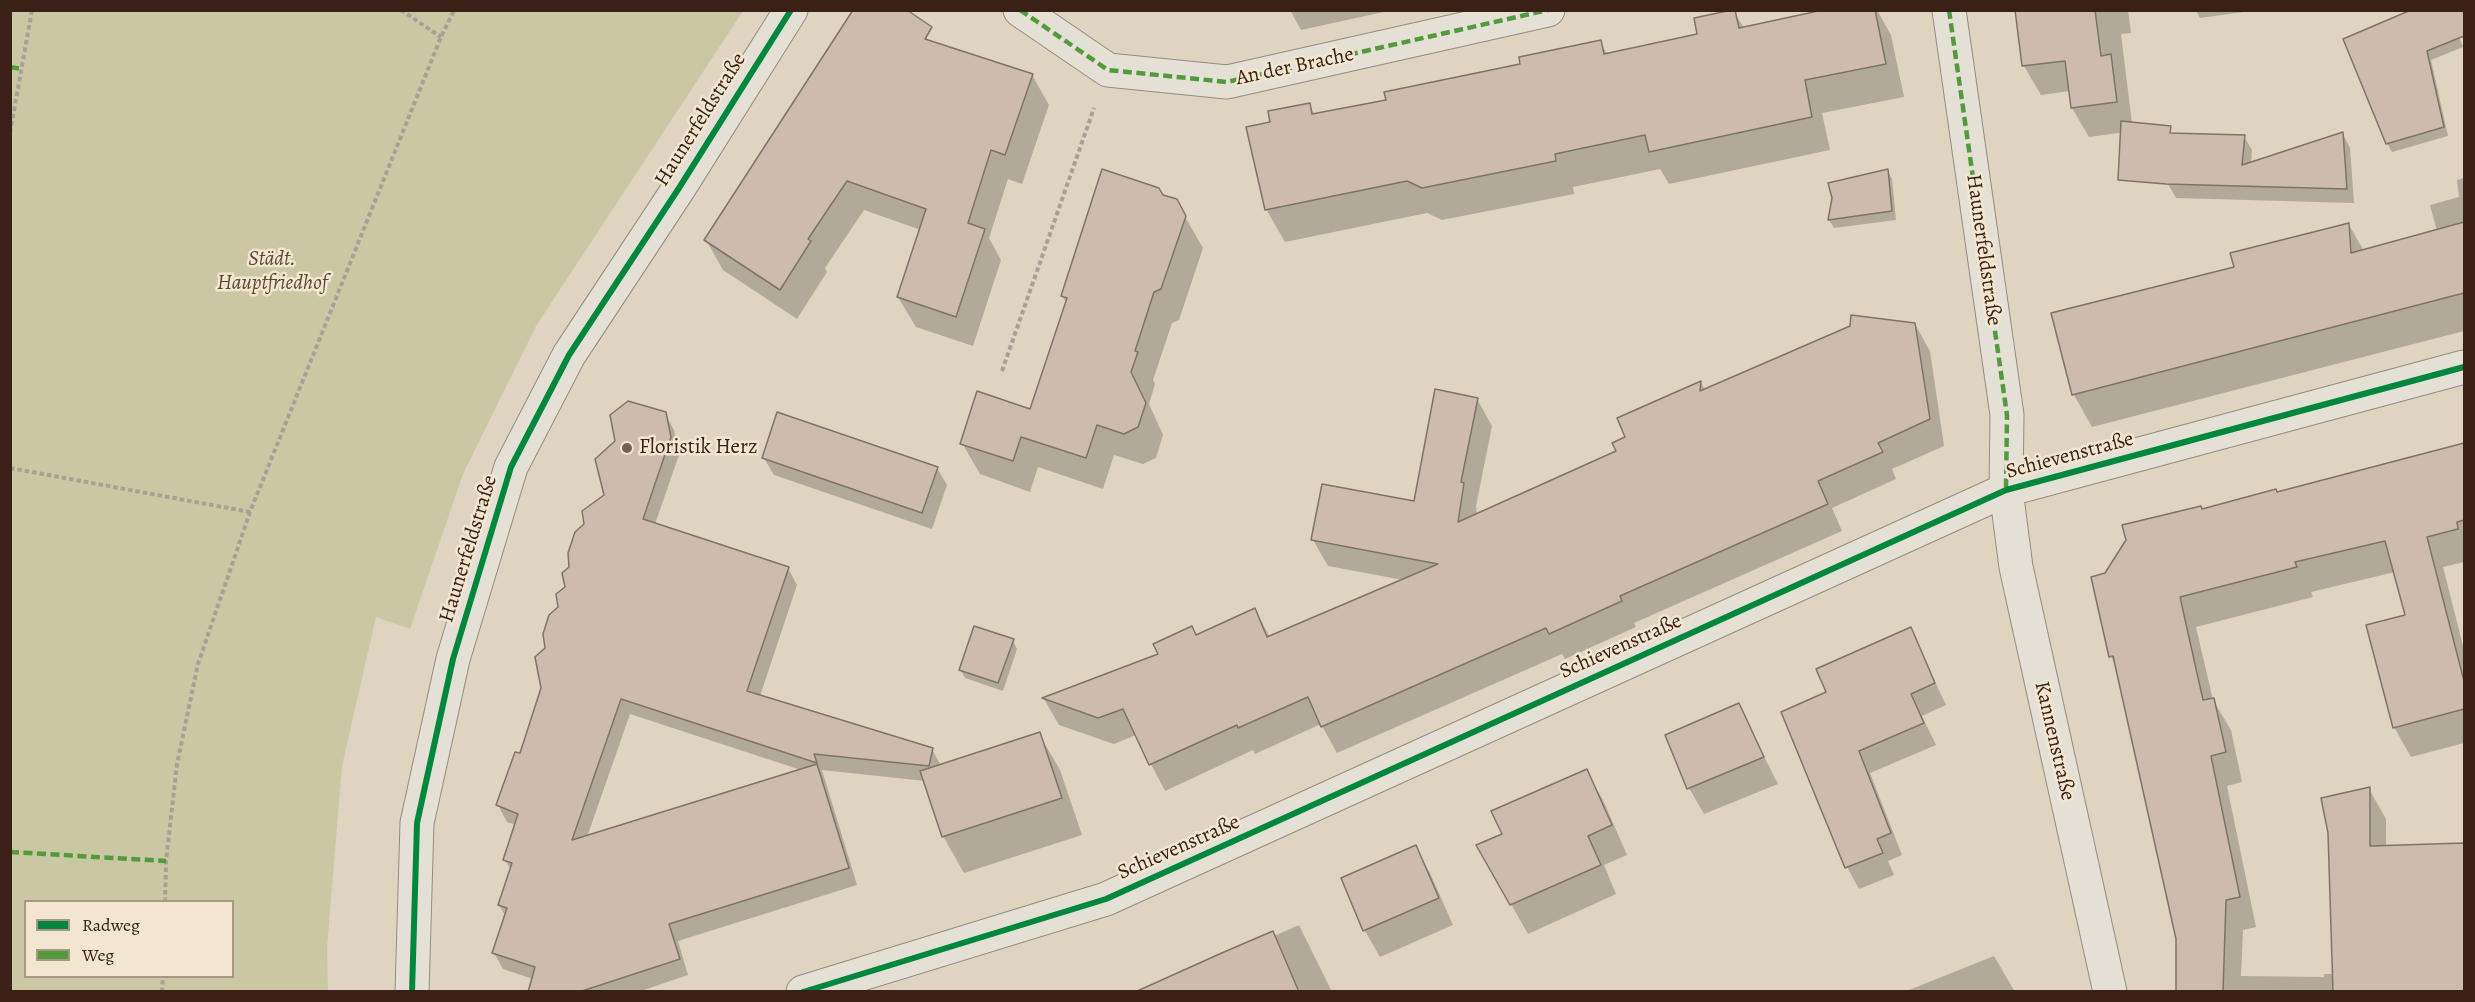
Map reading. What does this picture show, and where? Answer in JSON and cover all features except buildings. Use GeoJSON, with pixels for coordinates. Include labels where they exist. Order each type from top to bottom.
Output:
{"type":"FeatureCollection","features":[{"type":"Feature","properties":{"kind":"street","name":"Haunerfeldstraße"},"geometry":{"type":"LineString","coordinates":[[412,992],[417,823],[453,659],[511,467],[569,355],[679,188],[791,10]]}},
{"type":"Feature","properties":{"kind":"street","name":"An der Brache"},"geometry":{"type":"LineString","coordinates":[[1020,10],[1108,70],[1227,82],[1548,10]]}},
{"type":"Feature","properties":{"kind":"street","name":"Haunerfeldstraße"},"geometry":{"type":"LineString","coordinates":[[1949,10],[2007,415],[2006,490]]}},
{"type":"Feature","properties":{"kind":"street","name":"Schievenstraße"},"geometry":{"type":"LineString","coordinates":[[803,992],[1106,899],[2006,490],[2464,367]]}},
{"type":"Feature","properties":{"kind":"street","name":"Kannenstraße"},"geometry":{"type":"LineString","coordinates":[[2006,490],[2016,567],[2110,992]]}},
{"type":"Feature","properties":{"kind":"path"},"geometry":{"type":"LineString","coordinates":[[10,133],[32,10]]}},
{"type":"Feature","properties":{"kind":"path"},"geometry":{"type":"LineString","coordinates":[[401,10],[441,37]]}},
{"type":"Feature","properties":{"kind":"path"},"geometry":{"type":"LineString","coordinates":[[165,900],[166,861],[177,764],[198,664],[250,512],[441,37],[454,10]]}},
{"type":"Feature","properties":{"kind":"path"},"geometry":{"type":"LineString","coordinates":[[1002,371],[1108,70]]}},
{"type":"Feature","properties":{"kind":"path"},"geometry":{"type":"LineString","coordinates":[[10,468],[250,512]]}},
{"type":"Feature","properties":{"kind":"green space","name":"Städt. Hauptfriedhof"},"geometry":{"type":"Polygon","coordinates":[[[10,11],[743,11],[536,326],[463,474],[410,629],[376,617],[342,766],[327,948],[328,991],[11,991],[10,11]]]}},
{"type":"Feature","properties":{"kind":"marked path"},"geometry":{"type":"LineString","coordinates":[[1020,10],[1108,70],[1227,82],[1548,10]]}},
{"type":"Feature","properties":{"kind":"marked path"},"geometry":{"type":"LineString","coordinates":[[1949,10],[2007,415],[2006,490]]}},
{"type":"Feature","properties":{"kind":"marked path"},"geometry":{"type":"LineString","coordinates":[[10,67],[22,69]]}},
{"type":"Feature","properties":{"kind":"marked path"},"geometry":{"type":"LineString","coordinates":[[10,852],[166,861]]}},
{"type":"Feature","properties":{"kind":"cycle path"},"geometry":{"type":"LineString","coordinates":[[412,992],[417,823],[453,659],[511,467],[569,355],[679,188],[791,10]]}},
{"type":"Feature","properties":{"kind":"cycle path"},"geometry":{"type":"LineString","coordinates":[[803,992],[1106,899],[2006,490],[2464,367]]}},
{"type":"Feature","properties":{"kind":"place","name":"Floristik Herz"},"geometry":{"type":"Point","coordinates":[627,448]}}]}
